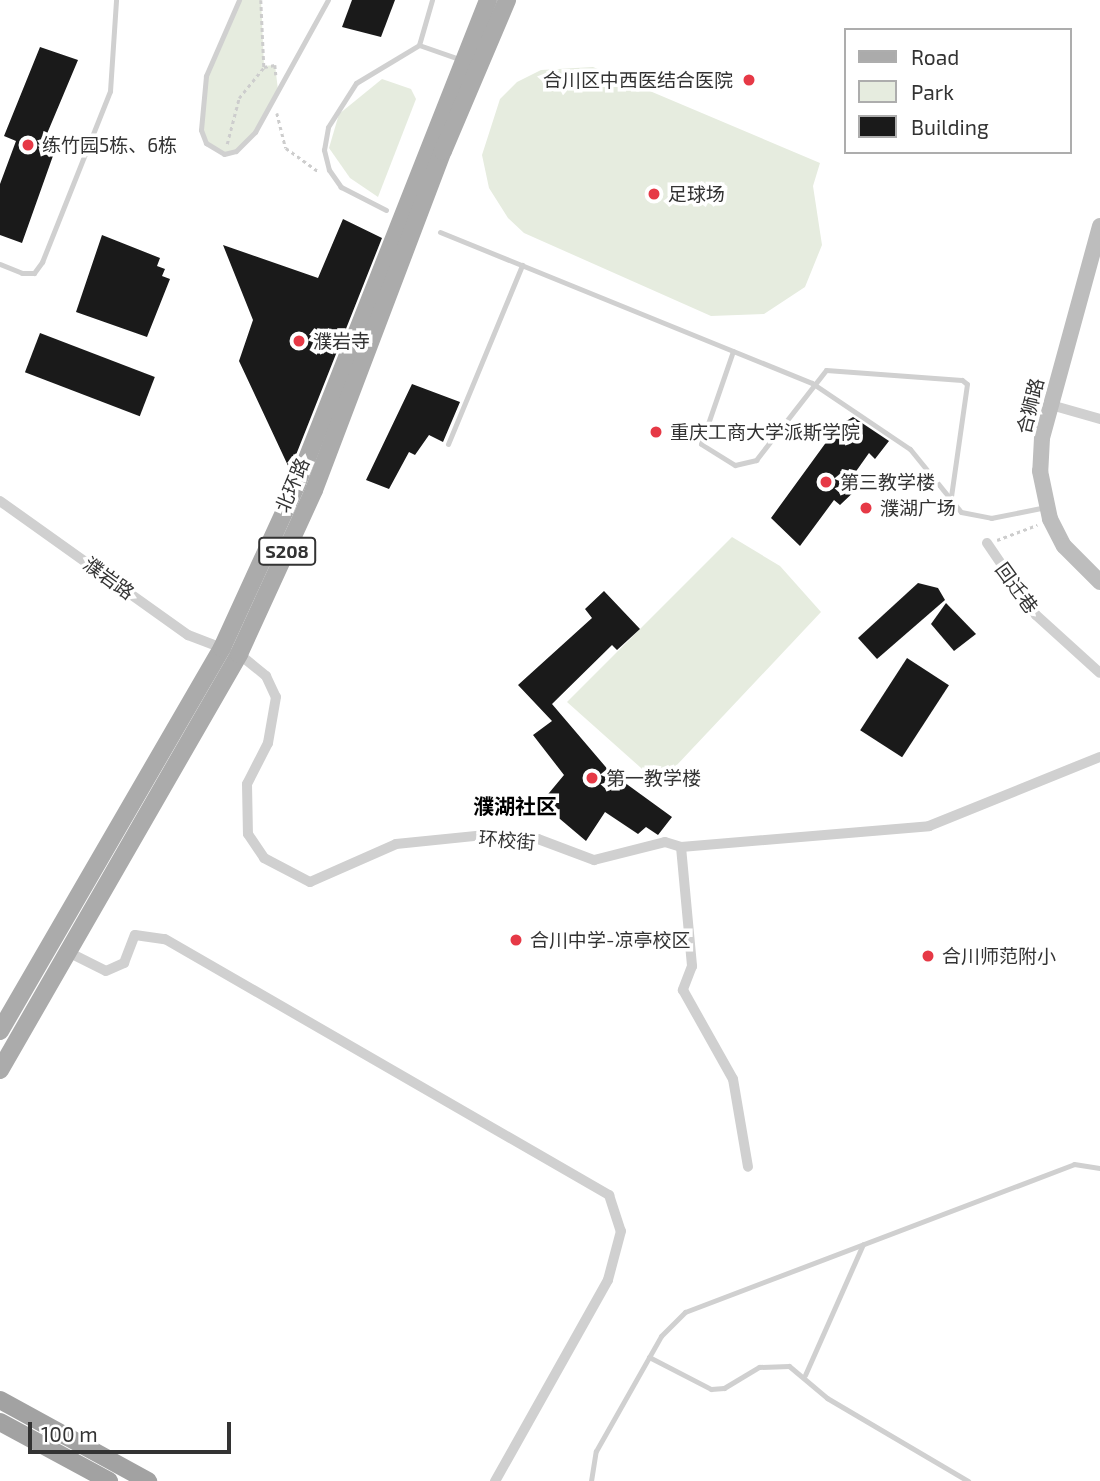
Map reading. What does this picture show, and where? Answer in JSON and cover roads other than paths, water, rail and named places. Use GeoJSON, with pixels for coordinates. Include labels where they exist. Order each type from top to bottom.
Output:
{"type":"FeatureCollection","features":[{"type":"Feature","properties":{"kind":"highway"},"geometry":{"type":"LineString","coordinates":[[0,1400],[148,1481]]}},
{"type":"Feature","properties":{"kind":"highway"},"geometry":{"type":"LineString","coordinates":[[0,1422],[109,1481]]}},
{"type":"Feature","properties":{"kind":"main road","name":"北环路"},"geometry":{"type":"LineString","coordinates":[[0,1031],[231,651],[488,0]]}},
{"type":"Feature","properties":{"kind":"main road","name":"北环路"},"geometry":{"type":"LineString","coordinates":[[0,1070],[68,952],[231,651],[314,490],[438,163],[507,0]]}},
{"type":"Feature","properties":{"kind":"main road","name":"合狮路"},"geometry":{"type":"LineString","coordinates":[[1100,228],[1051,405],[1040,471],[1048,513],[1064,546],[1100,582]]}},
{"type":"Feature","properties":{"kind":"street"},"geometry":{"type":"LineString","coordinates":[[1051,405],[1100,419]]}},
{"type":"Feature","properties":{"kind":"street","name":"濮岩路"},"geometry":{"type":"LineString","coordinates":[[0,501],[188,635],[231,651]]}},
{"type":"Feature","properties":{"kind":"street","name":"回迁巷"},"geometry":{"type":"LineString","coordinates":[[987,544],[1036,614],[1100,673]]}},
{"type":"Feature","properties":{"kind":"street","name":"环校街"},"geometry":{"type":"LineString","coordinates":[[231,651],[266,676],[276,697],[268,743],[247,784],[248,834],[264,858],[295,878],[310,882],[396,844],[484,835],[538,839],[594,860],[619,857],[650,844],[681,847],[929,826],[1100,757]]}},
{"type":"Feature","properties":{"kind":"street"},"geometry":{"type":"LineString","coordinates":[[681,847],[692,966],[683,990],[733,1079],[748,1167]]}},
{"type":"Feature","properties":{"kind":"street"},"geometry":{"type":"LineString","coordinates":[[68,952],[106,971],[124,962],[135,935],[164,939],[609,1195],[621,1231],[608,1280],[495,1481]]}},
{"type":"Feature","properties":{"kind":"lane"},"geometry":{"type":"LineString","coordinates":[[0,264],[22,273],[34,273],[42,262],[110,91],[116,0]]}},
{"type":"Feature","properties":{"kind":"lane"},"geometry":{"type":"LineString","coordinates":[[239,0],[206,76],[201,130],[206,143],[224,154],[236,151],[255,132],[328,0]]}},
{"type":"Feature","properties":{"kind":"lane"},"geometry":{"type":"LineString","coordinates":[[386,210],[359,199],[332,174],[324,150],[340,103],[356,83],[419,45],[432,0]]}},
{"type":"Feature","properties":{"kind":"lane"},"geometry":{"type":"LineString","coordinates":[[419,45],[463,60]]}},
{"type":"Feature","properties":{"kind":"lane"},"geometry":{"type":"LineString","coordinates":[[440,232],[812,383],[910,449],[961,512],[975,518],[1048,513]]}},
{"type":"Feature","properties":{"kind":"lane"},"geometry":{"type":"LineString","coordinates":[[448,444],[522,265]]}},
{"type":"Feature","properties":{"kind":"lane"},"geometry":{"type":"LineString","coordinates":[[733,351],[701,435],[701,444],[735,465],[756,460],[812,383],[835,369],[967,384],[951,498]]}},
{"type":"Feature","properties":{"kind":"lane"},"geometry":{"type":"LineString","coordinates":[[591,1481],[596,1451],[649,1357],[685,1312],[1074,1164],[1100,1168]]}},
{"type":"Feature","properties":{"kind":"lane"},"geometry":{"type":"LineString","coordinates":[[805,1375],[863,1244]]}},
{"type":"Feature","properties":{"kind":"lane"},"geometry":{"type":"LineString","coordinates":[[649,1357],[711,1389],[772,1364],[805,1375],[827,1398],[968,1481]]}},
{"type":"Feature","properties":{"kind":"place","name":"合川区中西医结合医院"},"geometry":{"type":"Point","coordinates":[749,80]}},
{"type":"Feature","properties":{"kind":"place","name":"练竹园5栋、6栋"},"geometry":{"type":"Point","coordinates":[28,145]}},
{"type":"Feature","properties":{"kind":"place","name":"足球场"},"geometry":{"type":"Point","coordinates":[654,194]}},
{"type":"Feature","properties":{"kind":"place","name":"濮岩寺"},"geometry":{"type":"Point","coordinates":[299,341]}},
{"type":"Feature","properties":{"kind":"place","name":"重庆工商大学派斯学院"},"geometry":{"type":"Point","coordinates":[656,432]}},
{"type":"Feature","properties":{"kind":"place","name":"第三教学楼"},"geometry":{"type":"Point","coordinates":[826,482]}},
{"type":"Feature","properties":{"kind":"place","name":"濮湖广场"},"geometry":{"type":"Point","coordinates":[866,508]}},
{"type":"Feature","properties":{"kind":"place","name":"第一教学楼"},"geometry":{"type":"Point","coordinates":[592,778]}},
{"type":"Feature","properties":{"kind":"place","name":"合川中学-凉亭校区"},"geometry":{"type":"Point","coordinates":[516,940]}},
{"type":"Feature","properties":{"kind":"place","name":"合川师范附小"},"geometry":{"type":"Point","coordinates":[928,956]}},
{"type":"Feature","properties":{"kind":"district","name":"濮湖社区"},"geometry":{"type":"Point","coordinates":[515,806]}}]}
